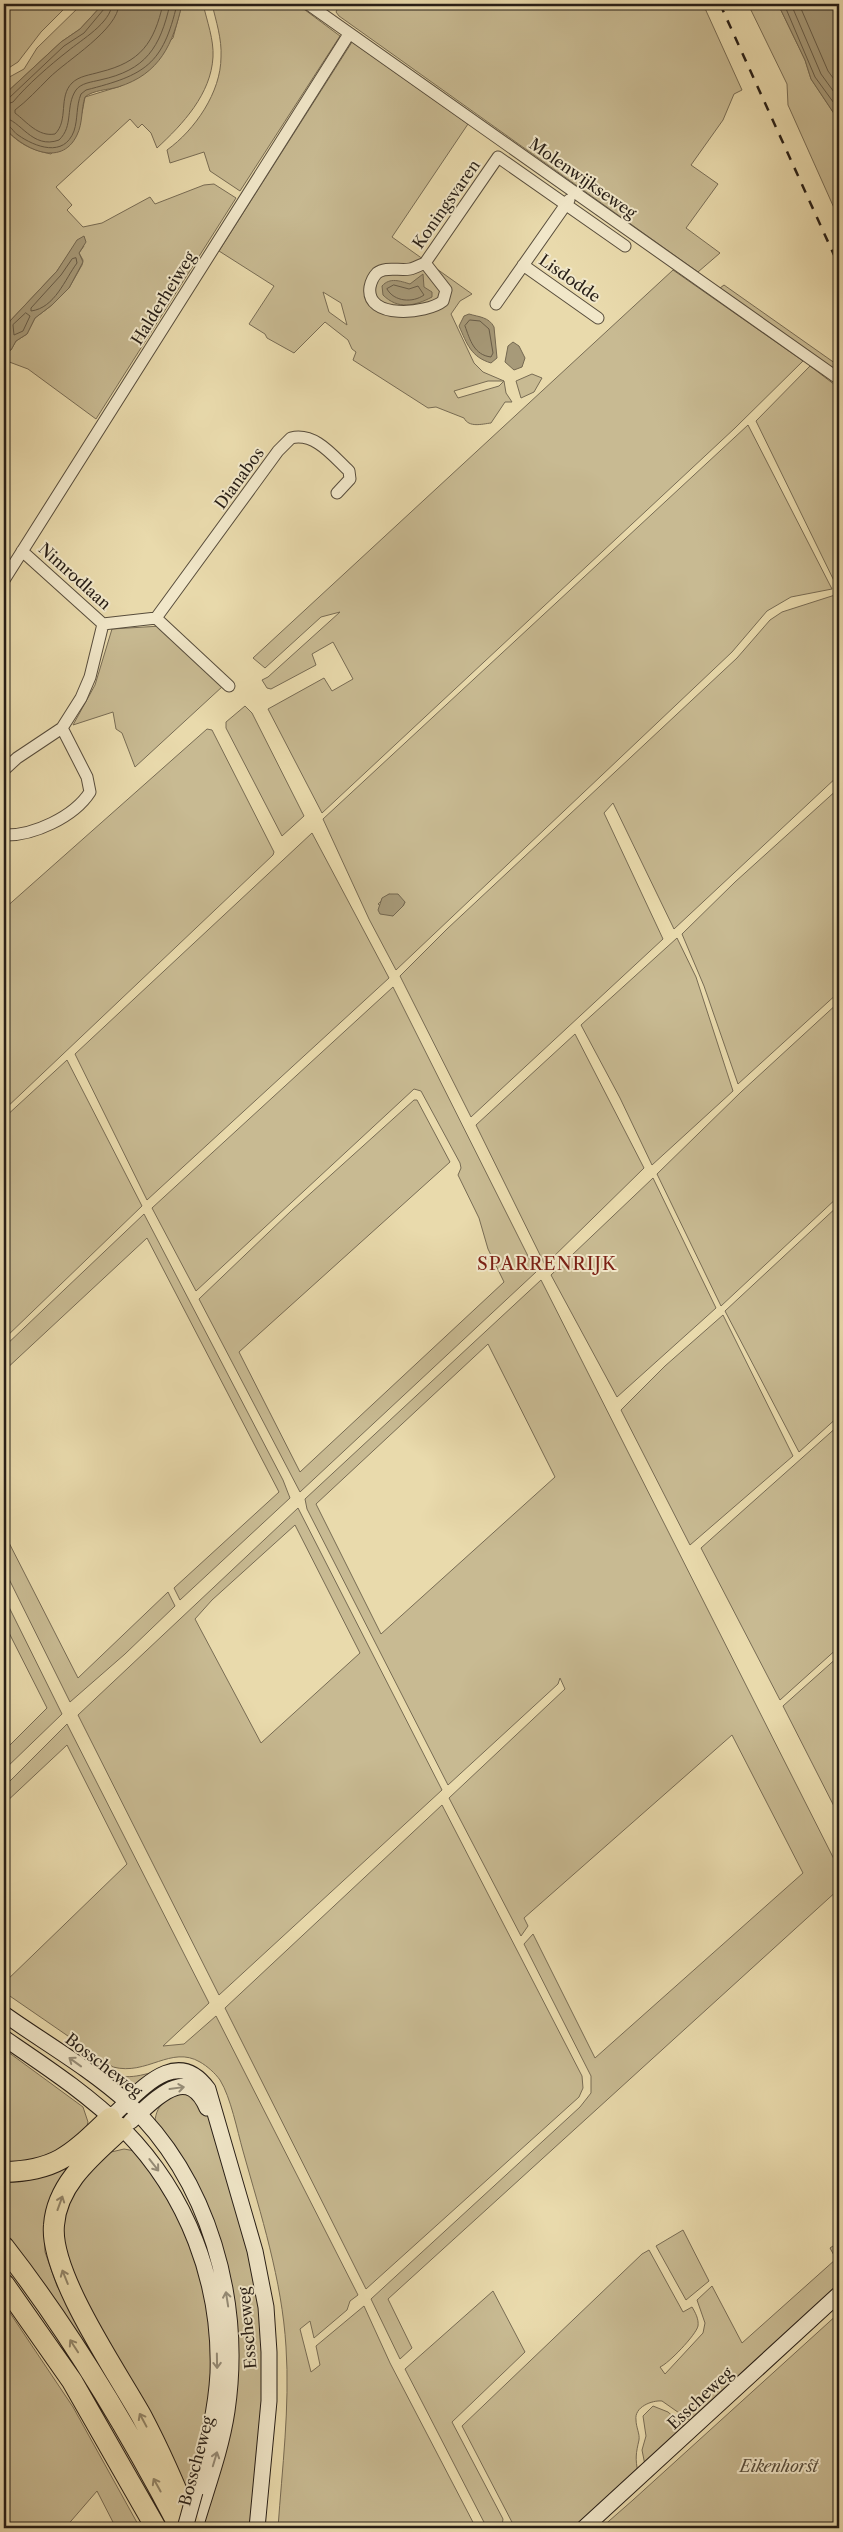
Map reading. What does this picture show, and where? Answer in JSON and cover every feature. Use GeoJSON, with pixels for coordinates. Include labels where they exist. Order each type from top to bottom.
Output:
{"type":"FeatureCollection","features":[{"type":"Feature","properties":{"kind":"highway"},"geometry":{"type":"LineString","coordinates":[[4,2172],[31,2171],[56,2164],[116,2123]]}},
{"type":"Feature","properties":{"kind":"highway"},"geometry":{"type":"LineString","coordinates":[[116,2123],[67,2184],[58,2205],[54,2226],[56,2250],[65,2279],[142,2418],[171,2476],[193,2528]]}},
{"type":"Feature","properties":{"kind":"highway"},"geometry":{"type":"LineString","coordinates":[[4,2247],[91,2371],[129,2433],[180,2528]]}},
{"type":"Feature","properties":{"kind":"highway"},"geometry":{"type":"LineString","coordinates":[[4,2284],[72,2381],[156,2528]]}},
{"type":"Feature","properties":{"kind":"highway"},"geometry":{"type":"LineString","coordinates":[[145,2507],[152,2528]]}},
{"type":"Feature","properties":{"kind":"main road","name":"Bosscheweg"},"geometry":{"type":"LineString","coordinates":[[4,2014],[75,2061],[128,2103],[176,2163],[210,2230],[224,2275],[232,2338],[227,2413],[198,2499],[185,2528]]}},
{"type":"Feature","properties":{"kind":"main road","name":"Bosscheweg"},"geometry":{"type":"LineString","coordinates":[[4,2038],[61,2077],[116,2123],[160,2174],[182,2211],[203,2261],[213,2305],[218,2374],[193,2528]]}},
{"type":"Feature","properties":{"kind":"main road","name":"Esscheweg"},"geometry":{"type":"LineString","coordinates":[[116,2123],[128,2103],[157,2076],[170,2071],[186,2070],[199,2076],[208,2089],[255,2251],[266,2307],[270,2401],[257,2528]]}},
{"type":"Feature","properties":{"kind":"main road","name":"Esscheweg"},"geometry":{"type":"LineString","coordinates":[[116,2123],[138,2114],[167,2090],[177,2086],[188,2087],[197,2091],[220,2130]]}},
{"type":"Feature","properties":{"kind":"main road","name":"Esscheweg"},"geometry":{"type":"LineString","coordinates":[[584,2528],[839,2294]]}},
{"type":"Feature","properties":{"kind":"street","name":"Molenwijkseweg"},"geometry":{"type":"LineString","coordinates":[[308,4],[324,9],[349,34],[839,379]]}},
{"type":"Feature","properties":{"kind":"street","name":"Halderheiweg"},"geometry":{"type":"LineString","coordinates":[[4,580],[349,34]]}},
{"type":"Feature","properties":{"kind":"street","name":"Koningsvaren"},"geometry":{"type":"LineString","coordinates":[[425,263],[446,290],[443,302],[437,306],[410,313],[396,312],[383,307],[374,300],[370,291],[372,281],[377,273],[385,269],[413,268],[425,263],[498,157],[566,205]]}},
{"type":"Feature","properties":{"kind":"street","name":"Lisdodde"},"geometry":{"type":"LineString","coordinates":[[496,304],[575,193]]}},
{"type":"Feature","properties":{"kind":"street","name":"Molenwijkseweg"},"geometry":{"type":"LineString","coordinates":[[566,205],[625,246]]}},
{"type":"Feature","properties":{"kind":"street","name":"Lisdodde"},"geometry":{"type":"LineString","coordinates":[[523,265],[598,318]]}},
{"type":"Feature","properties":{"kind":"street","name":"Dianabos"},"geometry":{"type":"LineString","coordinates":[[156,618],[278,451],[291,438],[306,437],[316,442],[349,471],[350,480],[338,493]]}},
{"type":"Feature","properties":{"kind":"street","name":"Nimrodlaan"},"geometry":{"type":"LineString","coordinates":[[22,551],[103,624],[156,618]]}},
{"type":"Feature","properties":{"kind":"street"},"geometry":{"type":"LineString","coordinates":[[156,618],[229,686]]}},
{"type":"Feature","properties":{"kind":"street"},"geometry":{"type":"LineString","coordinates":[[4,770],[17,758],[62,728],[81,698],[90,677],[103,624]]}},
{"type":"Feature","properties":{"kind":"street"},"geometry":{"type":"LineString","coordinates":[[4,835],[14,836],[58,820],[85,799],[90,792],[87,777],[62,728]]}},
{"type":"Feature","properties":{"kind":"green space"},"geometry":{"type":"Polygon","coordinates":[[[4,4],[69,4],[41,32],[18,62],[4,71],[4,4]]]}},
{"type":"Feature","properties":{"kind":"green space"},"geometry":{"type":"Polygon","coordinates":[[[82,4],[103,4],[80,29],[61,42],[5,94],[4,99],[4,80],[24,69],[37,48],[82,4]]]}},
{"type":"Feature","properties":{"kind":"green space"},"geometry":{"type":"Polygon","coordinates":[[[182,4],[203,4],[212,44],[211,71],[201,96],[194,107],[157,148],[151,133],[142,124],[138,128],[130,119],[56,187],[72,205],[67,210],[83,227],[102,223],[150,197],[155,204],[204,185],[214,184],[236,198],[96,419],[28,369],[4,360],[4,352],[11,350],[16,341],[27,334],[35,318],[69,288],[82,265],[83,260],[79,253],[84,246],[74,246],[57,271],[10,321],[4,339],[4,127],[25,145],[51,154],[82,113],[85,97],[121,86],[173,38],[182,4]]]}},
{"type":"Feature","properties":{"kind":"green space"},"geometry":{"type":"Polygon","coordinates":[[[212,4],[297,4],[340,36],[240,191],[210,171],[204,152],[170,163],[167,150],[196,121],[211,97],[217,83],[220,70],[221,44],[212,4]]]}},
{"type":"Feature","properties":{"kind":"green space"},"geometry":{"type":"Polygon","coordinates":[[[340,4],[703,4],[742,90],[734,94],[723,120],[691,165],[718,184],[686,228],[720,253],[698,272],[339,16],[336,12],[340,4]]]}},
{"type":"Feature","properties":{"kind":"green space"},"geometry":{"type":"Polygon","coordinates":[[[748,4],[778,4],[805,60],[811,79],[839,121],[839,219],[788,105],[787,84],[748,4]]]}},
{"type":"Feature","properties":{"kind":"green space"},"geometry":{"type":"Polygon","coordinates":[[[352,42],[468,124],[392,237],[472,294],[460,301],[451,314],[474,363],[483,372],[504,381],[506,393],[512,402],[505,402],[491,423],[480,424],[469,423],[464,418],[436,407],[428,408],[353,360],[356,352],[352,349],[348,340],[325,322],[294,353],[267,338],[265,334],[249,324],[274,286],[219,251],[352,42]],[[323,292],[329,312],[347,325],[341,303],[323,292]],[[488,381],[454,391],[458,398],[499,386],[504,381],[488,381]]]}},
{"type":"Feature","properties":{"kind":"green space"},"geometry":{"type":"Polygon","coordinates":[[[673,270],[803,361],[735,428],[322,813],[268,709],[324,678],[332,691],[353,679],[333,642],[312,654],[316,665],[271,689],[267,688],[262,680],[268,677],[340,612],[321,617],[265,668],[253,658],[673,270]]]}},
{"type":"Feature","properties":{"kind":"green space"},"geometry":{"type":"Polygon","coordinates":[[[724,285],[839,366],[839,374],[720,288],[724,285]]]}},
{"type":"Feature","properties":{"kind":"green space"},"geometry":{"type":"Polygon","coordinates":[[[810,366],[839,388],[839,591],[756,421],[810,366]]]}},
{"type":"Feature","properties":{"kind":"green space"},"geometry":{"type":"Polygon","coordinates":[[[532,374],[542,378],[534,392],[521,398],[516,381],[532,374]]]}},
{"type":"Feature","properties":{"kind":"green space"},"geometry":{"type":"Polygon","coordinates":[[[748,425],[832,589],[791,597],[767,611],[732,652],[396,970],[369,919],[323,819],[748,425]],[[389,894],[378,904],[393,916],[405,902],[389,894]]]}},
{"type":"Feature","properties":{"kind":"green space"},"geometry":{"type":"Polygon","coordinates":[[[835,595],[839,604],[839,775],[674,929],[613,803],[604,813],[663,939],[471,1117],[400,976],[447,929],[737,658],[770,620],[782,612],[835,595]]]}},
{"type":"Feature","properties":{"kind":"green space"},"geometry":{"type":"Polygon","coordinates":[[[161,626],[223,686],[135,767],[122,733],[116,729],[113,712],[73,725],[95,685],[112,629],[161,626]]]}},
{"type":"Feature","properties":{"kind":"green space"},"geometry":{"type":"Polygon","coordinates":[[[245,706],[252,713],[304,816],[282,836],[226,728],[226,722],[245,706]]]}},
{"type":"Feature","properties":{"kind":"green space"},"geometry":{"type":"Polygon","coordinates":[[[207,729],[212,730],[274,852],[273,855],[4,1110],[4,909],[207,729]]]}},
{"type":"Feature","properties":{"kind":"green space"},"geometry":{"type":"Polygon","coordinates":[[[839,788],[839,992],[738,1084],[704,986],[682,934],[735,882],[839,788]]]}},
{"type":"Feature","properties":{"kind":"green space"},"geometry":{"type":"Polygon","coordinates":[[[312,833],[389,978],[147,1200],[75,1054],[312,833]]]}},
{"type":"Feature","properties":{"kind":"green space"},"geometry":{"type":"Polygon","coordinates":[[[677,938],[696,977],[733,1091],[652,1165],[620,1098],[581,1025],[677,938]]]}},
{"type":"Feature","properties":{"kind":"green space"},"geometry":{"type":"Polygon","coordinates":[[[393,987],[536,1272],[300,1492],[199,1299],[291,1211],[414,1100],[417,1100],[450,1162],[239,1352],[300,1472],[504,1282],[488,1249],[479,1218],[458,1175],[461,1168],[460,1163],[421,1091],[414,1089],[196,1291],[152,1208],[393,987]]]}},
{"type":"Feature","properties":{"kind":"green space"},"geometry":{"type":"Polygon","coordinates":[[[839,1002],[839,1196],[721,1306],[657,1174],[741,1092],[839,1002]]]}},
{"type":"Feature","properties":{"kind":"green space"},"geometry":{"type":"Polygon","coordinates":[[[575,1034],[644,1168],[545,1265],[476,1125],[575,1034]]]}},
{"type":"Feature","properties":{"kind":"green space"},"geometry":{"type":"Polygon","coordinates":[[[67,1060],[142,1206],[4,1339],[4,1118],[67,1060]]]}},
{"type":"Feature","properties":{"kind":"green space"},"geometry":{"type":"Polygon","coordinates":[[[653,1178],[716,1308],[617,1397],[551,1275],[653,1178]]]}},
{"type":"Feature","properties":{"kind":"green space"},"geometry":{"type":"Polygon","coordinates":[[[839,1205],[839,1416],[799,1452],[725,1311],[839,1205]]]}},
{"type":"Feature","properties":{"kind":"green space"},"geometry":{"type":"Polygon","coordinates":[[[144,1214],[283,1480],[290,1498],[180,1600],[174,1588],[279,1492],[147,1238],[4,1371],[4,1347],[144,1214]]]}},
{"type":"Feature","properties":{"kind":"green space"},"geometry":{"type":"Polygon","coordinates":[[[541,1280],[839,1869],[839,1889],[388,2299],[412,2348],[400,2359],[371,2299],[580,2107],[591,2093],[591,2076],[524,1944],[533,1934],[595,2058],[803,1873],[732,1735],[524,1918],[528,1926],[521,1936],[449,1798],[565,1689],[560,1678],[558,1684],[448,1785],[307,1509],[305,1499],[541,1280]],[[488,1344],[316,1504],[381,1634],[555,1477],[488,1344]]]}},
{"type":"Feature","properties":{"kind":"green space"},"geometry":{"type":"Polygon","coordinates":[[[723,1315],[793,1456],[690,1545],[621,1410],[665,1366],[723,1315]]]}},
{"type":"Feature","properties":{"kind":"green space"},"geometry":{"type":"Polygon","coordinates":[[[839,1425],[839,1647],[780,1700],[701,1548],[839,1425]]]}},
{"type":"Feature","properties":{"kind":"green space"},"geometry":{"type":"Polygon","coordinates":[[[298,1508],[442,1790],[219,1995],[78,1715],[298,1508]],[[295,1525],[212,1600],[195,1619],[261,1743],[360,1653],[295,1525]]]}},
{"type":"Feature","properties":{"kind":"green space"},"geometry":{"type":"Polygon","coordinates":[[[4,1533],[78,1678],[168,1592],[175,1606],[125,1654],[70,1702],[4,1569],[4,1533]]]}},
{"type":"Feature","properties":{"kind":"green space"},"geometry":{"type":"Polygon","coordinates":[[[4,1597],[62,1714],[4,1770],[4,1751],[47,1708],[4,1623],[4,1597]]]}},
{"type":"Feature","properties":{"kind":"green space"},"geometry":{"type":"Polygon","coordinates":[[[839,1656],[839,1816],[783,1706],[839,1656]]]}},
{"type":"Feature","properties":{"kind":"green space"},"geometry":{"type":"Polygon","coordinates":[[[67,1724],[209,2003],[163,2046],[184,2044],[216,2016],[358,2295],[350,2301],[347,2310],[314,2338],[310,2321],[300,2329],[311,2372],[320,2365],[316,2346],[364,2306],[390,2363],[476,2528],[278,2528],[287,2392],[284,2322],[270,2248],[224,2087],[211,2070],[200,2062],[189,2058],[169,2058],[137,2068],[113,2067],[4,1992],[4,1983],[127,1864],[67,1745],[4,1804],[4,1787],[67,1724]]]}},
{"type":"Feature","properties":{"kind":"green space"},"geometry":{"type":"Polygon","coordinates":[[[442,1805],[582,2076],[583,2088],[579,2097],[366,2289],[225,2008],[442,1805]]]}},
{"type":"Feature","properties":{"kind":"green space"},"geometry":{"type":"Polygon","coordinates":[[[4,2049],[83,2107],[88,2122],[86,2129],[57,2155],[4,2166],[4,2049]]]}},
{"type":"Feature","properties":{"kind":"green space"},"geometry":{"type":"Polygon","coordinates":[[[101,2069],[116,2075],[130,2077],[160,2070],[132,2090],[126,2091],[108,2079],[101,2069]]]}},
{"type":"Feature","properties":{"kind":"green space"},"geometry":{"type":"Polygon","coordinates":[[[186,2088],[209,2114],[252,2258],[265,2351],[254,2528],[200,2528],[227,2272],[155,2122],[161,2105],[186,2088]]]}},
{"type":"Feature","properties":{"kind":"green space"},"geometry":{"type":"Polygon","coordinates":[[[124,2149],[135,2151],[141,2157],[187,2231],[210,2308],[212,2398],[187,2505],[56,2244],[73,2190],[107,2153],[124,2149]]]}},
{"type":"Feature","properties":{"kind":"green space"},"geometry":{"type":"Polygon","coordinates":[[[76,2156],[44,2228],[45,2252],[57,2286],[148,2447],[4,2235],[4,2177],[76,2156]]]}},
{"type":"Feature","properties":{"kind":"green space"},"geometry":{"type":"Polygon","coordinates":[[[683,2230],[709,2281],[686,2300],[656,2246],[683,2230]]]}},
{"type":"Feature","properties":{"kind":"green space"},"geometry":{"type":"Polygon","coordinates":[[[839,2242],[839,2286],[692,2422],[662,2401],[644,2405],[638,2411],[636,2423],[639,2438],[636,2463],[638,2472],[577,2528],[512,2528],[514,2526],[462,2426],[642,2254],[649,2250],[683,2312],[692,2307],[698,2321],[696,2330],[687,2342],[669,2361],[660,2367],[665,2374],[703,2333],[705,2323],[697,2300],[712,2286],[742,2343],[836,2259],[830,2248],[839,2242]]]}},
{"type":"Feature","properties":{"kind":"green space"},"geometry":{"type":"Polygon","coordinates":[[[493,2291],[525,2352],[452,2422],[503,2519],[502,2526],[499,2528],[487,2528],[405,2369],[493,2291]]]}},
{"type":"Feature","properties":{"kind":"green space"},"geometry":{"type":"Polygon","coordinates":[[[4,2304],[73,2407],[140,2528],[116,2528],[97,2491],[65,2528],[4,2528],[4,2304]]]}},
{"type":"Feature","properties":{"kind":"green space","name":"Eikenhorst"},"geometry":{"type":"Polygon","coordinates":[[[839,2313],[839,2528],[601,2528],[633,2500],[839,2313]]]}},
{"type":"Feature","properties":{"kind":"green space"},"geometry":{"type":"Polygon","coordinates":[[[653,2406],[668,2412],[686,2428],[645,2465],[642,2450],[646,2436],[643,2416],[653,2406]]]}},
{"type":"Feature","properties":{"kind":"water"},"geometry":{"type":"Polygon","coordinates":[[[103,4],[182,4],[169,44],[154,66],[132,81],[118,87],[92,93],[85,97],[77,135],[70,145],[61,151],[51,153],[30,148],[11,135],[4,127],[5,94],[61,42],[80,29],[103,4]]]}},
{"type":"Feature","properties":{"kind":"water"},"geometry":{"type":"Polygon","coordinates":[[[778,4],[839,4],[839,121],[811,79],[805,60],[778,4]]]}},
{"type":"Feature","properties":{"kind":"water"},"geometry":{"type":"Polygon","coordinates":[[[84,236],[86,242],[79,253],[83,262],[69,288],[35,318],[27,334],[16,341],[11,350],[4,352],[4,339],[10,321],[57,271],[77,240],[84,236]]]}},
{"type":"Feature","properties":{"kind":"water"},"geometry":{"type":"Polygon","coordinates":[[[423,274],[424,287],[432,292],[432,297],[419,303],[401,305],[383,295],[382,286],[388,281],[395,280],[410,284],[423,274]]]}},
{"type":"Feature","properties":{"kind":"water"},"geometry":{"type":"Polygon","coordinates":[[[469,314],[487,319],[494,327],[497,358],[491,363],[479,357],[470,349],[462,333],[459,326],[464,316],[469,314]]]}},
{"type":"Feature","properties":{"kind":"water"},"geometry":{"type":"Polygon","coordinates":[[[513,342],[519,346],[525,358],[522,367],[514,370],[505,362],[508,346],[513,342]]]}},
{"type":"Feature","properties":{"kind":"water"},"geometry":{"type":"Polygon","coordinates":[[[389,894],[398,894],[405,902],[393,916],[380,914],[378,910],[382,898],[389,894]]]}},
{"type":"Feature","properties":{"kind":"railway"},"geometry":{"type":"LineString","coordinates":[[720,4],[839,266]]}},
{"type":"Feature","properties":{"kind":"district","name":"SPARRENRIJK"},"geometry":{"type":"Point","coordinates":[547,1264]}}]}
